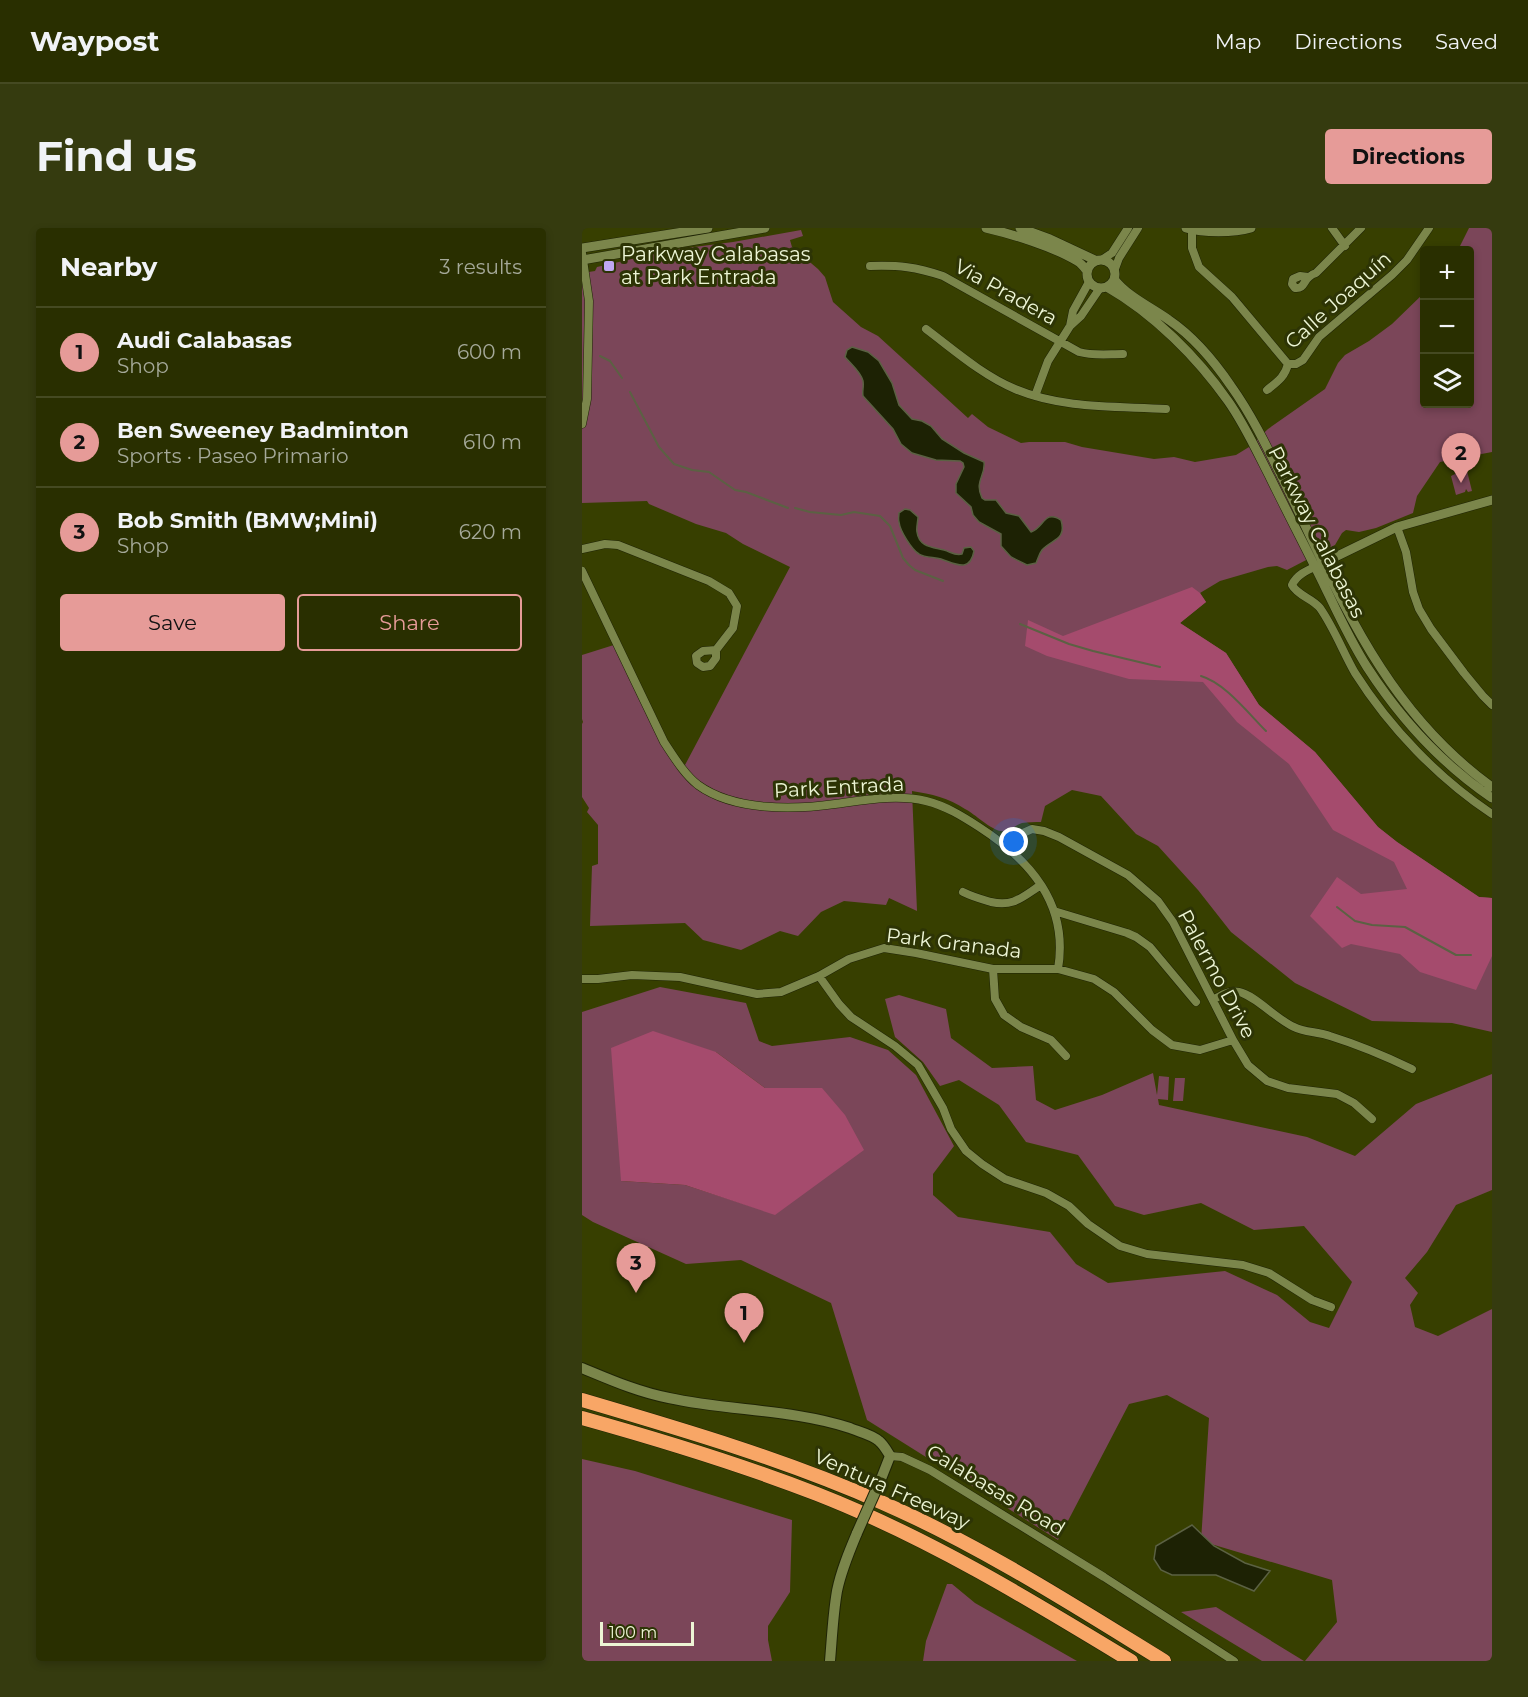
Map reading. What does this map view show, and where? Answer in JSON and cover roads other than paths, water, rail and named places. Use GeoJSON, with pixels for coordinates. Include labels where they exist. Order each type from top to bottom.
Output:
{"type":"FeatureCollection","features":[{"type":"Feature","properties":{"kind":"highway","name":"Ventura Freeway"},"geometry":{"type":"LineString","coordinates":[[582,1400],[763,1455],[883,1503],[938,1529],[1007,1567],[1164,1661]]}},
{"type":"Feature","properties":{"kind":"highway","name":"Ventura Freeway"},"geometry":{"type":"LineString","coordinates":[[582,1419],[712,1457],[828,1499],[964,1562],[1131,1661]]}},
{"type":"Feature","properties":{"kind":"main road","name":"Calabasas Road"},"geometry":{"type":"LineString","coordinates":[[582,1368],[627,1387],[671,1399],[790,1415],[843,1426],[879,1440],[890,1456]]}},
{"type":"Feature","properties":{"kind":"main road"},"geometry":{"type":"LineString","coordinates":[[830,1661],[838,1589],[846,1561],[890,1456]]}},
{"type":"Feature","properties":{"kind":"street"},"geometry":{"type":"LineString","coordinates":[[582,248],[708,228]]}},
{"type":"Feature","properties":{"kind":"street"},"geometry":{"type":"LineString","coordinates":[[582,423],[587,399],[590,301],[583,258],[739,230],[765,228]]}},
{"type":"Feature","properties":{"kind":"street"},"geometry":{"type":"LineString","coordinates":[[986,228],[1059,253],[1077,261],[1087,271],[1089,282],[1070,318],[1070,326]]}},
{"type":"Feature","properties":{"kind":"street"},"geometry":{"type":"LineString","coordinates":[[1020,228],[1111,263],[1115,274]]}},
{"type":"Feature","properties":{"kind":"street"},"geometry":{"type":"LineString","coordinates":[[1087,271],[1091,263],[1112,253],[1128,228]]}},
{"type":"Feature","properties":{"kind":"street"},"geometry":{"type":"LineString","coordinates":[[1035,396],[1042,373],[1060,341],[1115,274],[1119,258],[1138,228]]}},
{"type":"Feature","properties":{"kind":"street"},"geometry":{"type":"LineString","coordinates":[[1251,228],[1224,231],[1189,229],[1192,248],[1199,267],[1232,297],[1288,364]]}},
{"type":"Feature","properties":{"kind":"street"},"geometry":{"type":"LineString","coordinates":[[1332,228],[1345,246]]}},
{"type":"Feature","properties":{"kind":"street"},"geometry":{"type":"LineString","coordinates":[[1308,277],[1316,273],[1361,228]]}},
{"type":"Feature","properties":{"kind":"street","name":"Calle Joaquín"},"geometry":{"type":"LineString","coordinates":[[1267,390],[1281,379],[1288,364],[1296,364],[1303,360],[1319,337],[1407,260],[1429,228]]}},
{"type":"Feature","properties":{"kind":"street","name":"Via Pradera"},"geometry":{"type":"LineString","coordinates":[[870,266],[896,265],[920,268],[943,276],[1079,352],[1123,354]]}},
{"type":"Feature","properties":{"kind":"street","name":"Parkway Calabasas"},"geometry":{"type":"LineString","coordinates":[[1115,274],[1126,291],[1184,332],[1213,362],[1230,385],[1257,428],[1347,632],[1366,666],[1383,691],[1423,739],[1449,764],[1492,798]]}},
{"type":"Feature","properties":{"kind":"street"},"geometry":{"type":"LineString","coordinates":[[1089,282],[1103,288]]}},
{"type":"Feature","properties":{"kind":"street","name":"Parkway Calabasas"},"geometry":{"type":"LineString","coordinates":[[1103,288],[1129,302],[1174,339],[1195,360],[1229,402],[1319,565],[1367,646],[1403,700],[1446,748],[1492,787]]}},
{"type":"Feature","properties":{"kind":"street"},"geometry":{"type":"LineString","coordinates":[[1078,302],[1081,307],[1087,307]]}},
{"type":"Feature","properties":{"kind":"street"},"geometry":{"type":"LineString","coordinates":[[926,329],[991,377],[1014,389],[1035,396],[1066,403],[1166,408]]}},
{"type":"Feature","properties":{"kind":"street"},"geometry":{"type":"LineString","coordinates":[[1492,500],[1397,527],[1302,573],[1292,585],[1295,590],[1318,606],[1356,674],[1375,701],[1413,746],[1432,766],[1476,804],[1492,814]]}},
{"type":"Feature","properties":{"kind":"street"},"geometry":{"type":"LineString","coordinates":[[1397,527],[1406,552],[1413,592],[1419,609],[1464,673],[1492,705]]}},
{"type":"Feature","properties":{"kind":"street"},"geometry":{"type":"LineString","coordinates":[[582,549],[605,544],[618,545],[709,581],[729,593],[737,606],[733,628],[716,650]]}},
{"type":"Feature","properties":{"kind":"street","name":"Park Entrada"},"geometry":{"type":"LineString","coordinates":[[582,570],[664,742],[679,765],[697,784],[721,796],[752,806],[768,808],[825,806],[893,798],[926,801],[949,808],[994,837],[1031,870],[1051,901],[1058,922],[1061,939],[1058,969]]}},
{"type":"Feature","properties":{"kind":"street"},"geometry":{"type":"LineString","coordinates":[[582,595],[591,592]]}},
{"type":"Feature","properties":{"kind":"street","name":"Palermo Drive"},"geometry":{"type":"LineString","coordinates":[[1007,848],[1023,833],[1032,829],[1044,831],[1128,875],[1158,901],[1173,922],[1233,1041],[1248,1065],[1267,1081],[1288,1088],[1337,1094],[1354,1103],[1372,1119]]}},
{"type":"Feature","properties":{"kind":"street"},"geometry":{"type":"LineString","coordinates":[[963,892],[975,899],[1003,904],[1017,901],[1041,885]]}},
{"type":"Feature","properties":{"kind":"street"},"geometry":{"type":"LineString","coordinates":[[1054,911],[1136,936],[1150,947],[1196,1002]]}},
{"type":"Feature","properties":{"kind":"street","name":"Park Granada"},"geometry":{"type":"LineString","coordinates":[[582,979],[632,975],[680,977],[757,994],[781,992],[849,959],[884,948],[993,969],[1058,969],[1094,979],[1114,992],[1152,1030],[1172,1044],[1200,1050],[1233,1041]]}},
{"type":"Feature","properties":{"kind":"street"},"geometry":{"type":"LineString","coordinates":[[993,969],[995,999],[1004,1015],[1021,1027],[1051,1040],[1066,1056]]}},
{"type":"Feature","properties":{"kind":"street"},"geometry":{"type":"LineString","coordinates":[[819,975],[838,1004],[851,1017],[895,1046],[918,1065],[943,1108],[951,1128],[966,1151],[1005,1179],[1046,1193],[1069,1206],[1088,1224],[1120,1246],[1147,1254],[1244,1265],[1269,1273],[1312,1300],[1331,1307]]}},
{"type":"Feature","properties":{"kind":"street"},"geometry":{"type":"LineString","coordinates":[[1213,1000],[1227,993],[1239,992],[1252,998],[1294,1028],[1318,1032],[1370,1049],[1412,1069]]}},
{"type":"Feature","properties":{"kind":"street","name":"Calabasas Road"},"geometry":{"type":"LineString","coordinates":[[890,1456],[902,1457],[930,1470],[1104,1577],[1234,1661]]}},
{"type":"Feature","properties":{"kind":"waterway"},"geometry":{"type":"LineString","coordinates":[[600,356],[610,361],[622,378]]}},
{"type":"Feature","properties":{"kind":"waterway"},"geometry":{"type":"LineString","coordinates":[[630,392],[659,447],[674,464],[692,470],[709,472],[735,490],[788,508]]}},
{"type":"Feature","properties":{"kind":"waterway"},"geometry":{"type":"LineString","coordinates":[[795,508],[841,515],[854,512],[880,516],[890,526],[903,558],[909,565],[915,570],[943,581]]}},
{"type":"Feature","properties":{"kind":"waterway"},"geometry":{"type":"LineString","coordinates":[[1020,624],[1069,644],[1160,667]]}},
{"type":"Feature","properties":{"kind":"waterway"},"geometry":{"type":"LineString","coordinates":[[1201,676],[1219,685],[1266,731]]}},
{"type":"Feature","properties":{"kind":"waterway"},"geometry":{"type":"LineString","coordinates":[[1337,907],[1355,921],[1372,925],[1405,927],[1456,955],[1471,955]]}},
{"type":"Feature","properties":{"kind":"place","name":"Parkway Calabasas at Park Entrada"},"geometry":{"type":"Point","coordinates":[609,266]}},
{"type":"Feature","properties":{"kind":"place","name":"Ben Sweeney Badminton"},"geometry":{"type":"Point","coordinates":[1461,483]}},
{"type":"Feature","properties":{"kind":"place","name":"Bob Smith (BMW;Mini)"},"geometry":{"type":"Point","coordinates":[636,1293]}},
{"type":"Feature","properties":{"kind":"place","name":"Audi Calabasas"},"geometry":{"type":"Point","coordinates":[744,1343]}}]}
